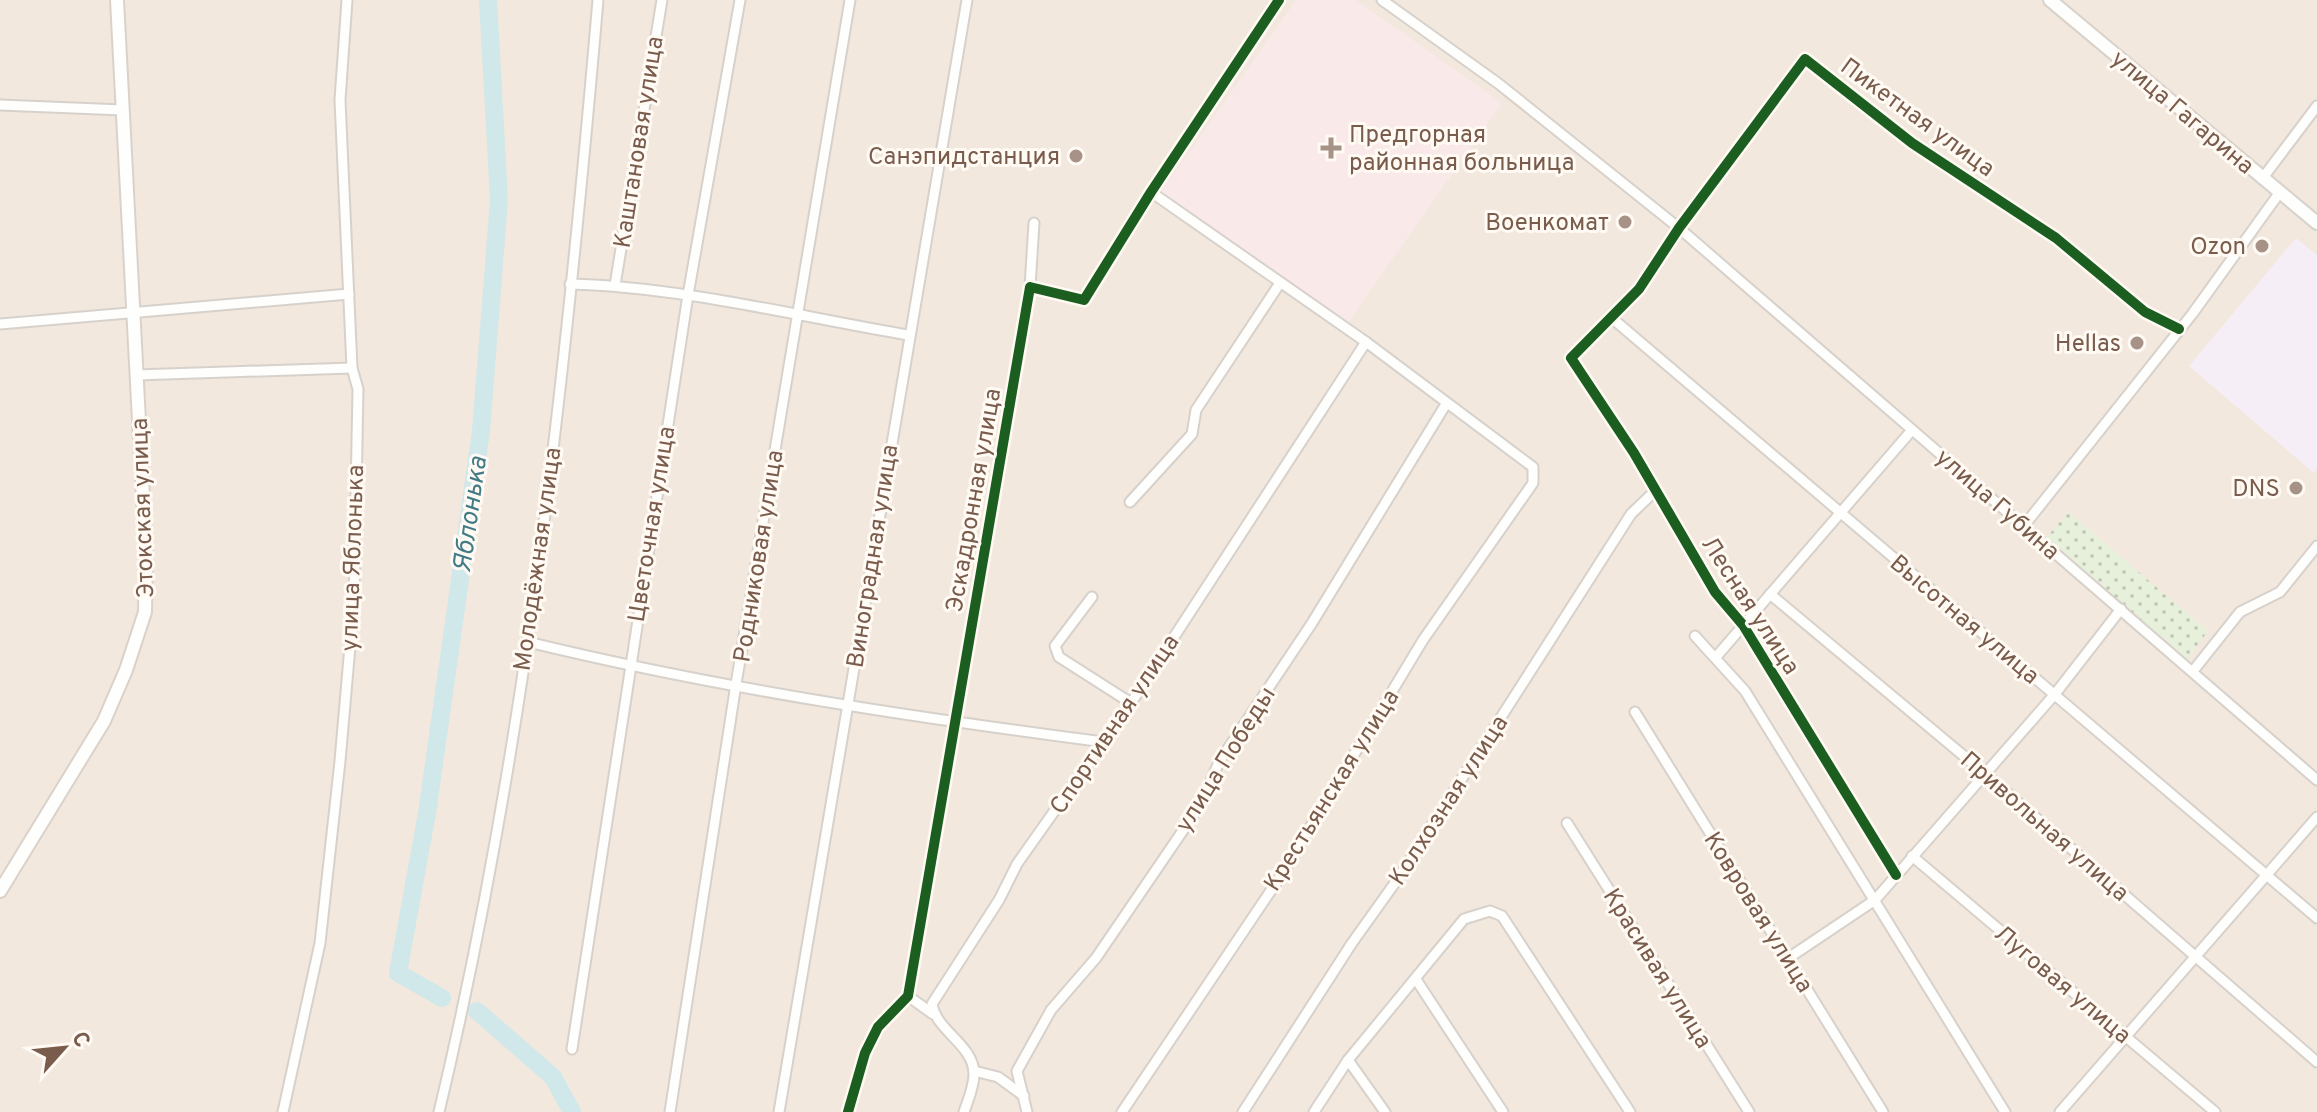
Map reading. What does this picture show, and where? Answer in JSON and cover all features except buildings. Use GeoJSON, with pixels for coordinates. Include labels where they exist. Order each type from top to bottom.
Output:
{"type":"FeatureCollection","features":[{"type":"Feature","properties":{"kind":"main road","name":"Этокская улица"},"geometry":{"type":"LineString","coordinates":[[0,891],[104,721],[145,612],[117,0]]}},
{"type":"Feature","properties":{"kind":"main road","name":"улица Гагарина"},"geometry":{"type":"LineString","coordinates":[[2050,0],[2317,223]]}},
{"type":"Feature","properties":{"kind":"street","name":"улица Яблонька"},"geometry":{"type":"LineString","coordinates":[[283,1112],[320,943],[354,600],[358,389],[352,368],[340,100],[347,0]]}},
{"type":"Feature","properties":{"kind":"street","name":"Молодёжная улица"},"geometry":{"type":"LineString","coordinates":[[439,1112],[468,991],[528,642],[570,284],[598,0]]}},
{"type":"Feature","properties":{"kind":"street","name":"Каштановая улица"},"geometry":{"type":"LineString","coordinates":[[615,285],[662,0]]}},
{"type":"Feature","properties":{"kind":"street","name":"Цветочная улица"},"geometry":{"type":"LineString","coordinates":[[572,1049],[688,295],[740,0]]}},
{"type":"Feature","properties":{"kind":"street","name":"Родниковая улица"},"geometry":{"type":"LineString","coordinates":[[670,1112],[736,684],[850,0]]}},
{"type":"Feature","properties":{"kind":"street","name":"Виноградная улица"},"geometry":{"type":"LineString","coordinates":[[779,1112],[967,0]]}},
{"type":"Feature","properties":{"kind":"street"},"geometry":{"type":"LineString","coordinates":[[1030,287],[1084,300],[1151,192],[1279,0]]}},
{"type":"Feature","properties":{"kind":"street","name":"улица Губина"},"geometry":{"type":"LineString","coordinates":[[1382,0],[1499,84],[1679,228],[2317,780]]}},
{"type":"Feature","properties":{"kind":"street","name":"Пикетная улица"},"geometry":{"type":"LineString","coordinates":[[1679,228],[1805,59],[1912,143],[2056,238],[2145,312],[2179,329]]}},
{"type":"Feature","properties":{"kind":"street"},"geometry":{"type":"LineString","coordinates":[[0,105],[123,110]]}},
{"type":"Feature","properties":{"kind":"street"},"geometry":{"type":"LineString","coordinates":[[2262,179],[2317,106]]}},
{"type":"Feature","properties":{"kind":"street"},"geometry":{"type":"LineString","coordinates":[[1151,192],[1366,342],[1446,404]]}},
{"type":"Feature","properties":{"kind":"street"},"geometry":{"type":"LineString","coordinates":[[2023,527],[2179,329],[2280,192]]}},
{"type":"Feature","properties":{"kind":"street","name":"Эскадронная улица"},"geometry":{"type":"LineString","coordinates":[[908,996],[1030,287],[1034,223]]}},
{"type":"Feature","properties":{"kind":"street"},"geometry":{"type":"LineString","coordinates":[[1613,319],[1639,289],[1679,228]]}},
{"type":"Feature","properties":{"kind":"street"},"geometry":{"type":"LineString","coordinates":[[1130,502],[1192,434],[1196,410],[1280,283]]}},
{"type":"Feature","properties":{"kind":"street"},"geometry":{"type":"LineString","coordinates":[[570,284],[615,285],[688,295],[908,335]]}},
{"type":"Feature","properties":{"kind":"street"},"geometry":{"type":"LineString","coordinates":[[0,324],[349,294]]}},
{"type":"Feature","properties":{"kind":"street","name":"Лесная улица"},"geometry":{"type":"LineString","coordinates":[[1613,319],[1571,358],[1715,592],[1743,625],[1896,875]]}},
{"type":"Feature","properties":{"kind":"street","name":"Высотная улица"},"geometry":{"type":"LineString","coordinates":[[1613,319],[2317,918]]}},
{"type":"Feature","properties":{"kind":"street","name":"Спортивная улица"},"geometry":{"type":"LineString","coordinates":[[933,1014],[932,1004],[999,900],[1017,864],[1131,703],[1366,342]]}},
{"type":"Feature","properties":{"kind":"street"},"geometry":{"type":"LineString","coordinates":[[136,375],[352,368]]}},
{"type":"Feature","properties":{"kind":"street","name":"Крестьянская улица"},"geometry":{"type":"LineString","coordinates":[[1122,1112],[1282,874],[1423,640],[1533,483],[1533,467],[1446,404]]}},
{"type":"Feature","properties":{"kind":"street","name":"улица Победы"},"geometry":{"type":"LineString","coordinates":[[1027,1112],[1017,1071],[1051,1010],[1096,958],[1201,804],[1216,776],[1219,762],[1312,623],[1446,404]]}},
{"type":"Feature","properties":{"kind":"street"},"geometry":{"type":"LineString","coordinates":[[1716,657],[1912,430]]}},
{"type":"Feature","properties":{"kind":"street","name":"Колхозная улица"},"geometry":{"type":"LineString","coordinates":[[1243,1112],[1437,819],[1631,514],[1655,491]]}},
{"type":"Feature","properties":{"kind":"street"},"geometry":{"type":"LineString","coordinates":[[2193,671],[2240,612],[2280,592],[2317,546]]}},
{"type":"Feature","properties":{"kind":"street","name":"Привольная улица"},"geometry":{"type":"LineString","coordinates":[[1770,594],[1983,772],[2317,1062]]}},
{"type":"Feature","properties":{"kind":"street"},"geometry":{"type":"LineString","coordinates":[[1092,597],[1055,646],[1059,657],[1131,703]]}},
{"type":"Feature","properties":{"kind":"street"},"geometry":{"type":"LineString","coordinates":[[1787,959],[1875,900],[1983,772],[2055,694],[2121,609]]}},
{"type":"Feature","properties":{"kind":"street"},"geometry":{"type":"LineString","coordinates":[[1695,636],[1745,691],[2005,1112]]}},
{"type":"Feature","properties":{"kind":"street"},"geometry":{"type":"LineString","coordinates":[[528,642],[629,667],[954,723],[1104,742]]}},
{"type":"Feature","properties":{"kind":"street","name":"Ковровая улица"},"geometry":{"type":"LineString","coordinates":[[1635,712],[1883,1112]]}},
{"type":"Feature","properties":{"kind":"street"},"geometry":{"type":"LineString","coordinates":[[2060,1112],[2317,817]]}},
{"type":"Feature","properties":{"kind":"street","name":"Красивая улица"},"geometry":{"type":"LineString","coordinates":[[1567,823],[1749,1112]]}},
{"type":"Feature","properties":{"kind":"street","name":"Луговая улица"},"geometry":{"type":"LineString","coordinates":[[1912,856],[2215,1112]]}},
{"type":"Feature","properties":{"kind":"street"},"geometry":{"type":"LineString","coordinates":[[1314,1112],[1348,1060],[1417,981],[1464,919],[1490,911],[1502,916],[1630,1112]]}},
{"type":"Feature","properties":{"kind":"street"},"geometry":{"type":"LineString","coordinates":[[1417,981],[1503,1112]]}},
{"type":"Feature","properties":{"kind":"street"},"geometry":{"type":"LineString","coordinates":[[848,1112],[865,1053],[878,1027],[908,996],[933,1014],[962,1047],[974,1071],[964,1112]]}},
{"type":"Feature","properties":{"kind":"street"},"geometry":{"type":"LineString","coordinates":[[1348,1060],[1385,1112]]}},
{"type":"Feature","properties":{"kind":"street"},"geometry":{"type":"LineString","coordinates":[[974,1071],[998,1077],[1024,1097]]}},
{"type":"Feature","properties":{"kind":"shaded area"},"geometry":{"type":"Polygon","coordinates":[[[0,0],[2317,0],[2317,1112],[0,1112],[0,0]]]}},
{"type":"Feature","properties":{"kind":"shaded area","name":"Предгорная районная больница"},"geometry":{"type":"Polygon","coordinates":[[[1296,0],[1356,0],[1502,103],[1347,324],[1161,192],[1296,0]]]}},
{"type":"Feature","properties":{"kind":"shaded area"},"geometry":{"type":"Polygon","coordinates":[[[2296,238],[2317,255],[2317,469],[2314,473],[2189,366],[2296,238]]]}},
{"type":"Feature","properties":{"kind":"green space"},"geometry":{"type":"Polygon","coordinates":[[[2068,512],[2208,631],[2186,660],[2047,537],[2068,512]]]}},
{"type":"Feature","properties":{"kind":"waterway","name":"Яблонька"},"geometry":{"type":"LineString","coordinates":[[442,998],[398,973],[427,813],[481,431],[499,200],[488,0]]}},
{"type":"Feature","properties":{"kind":"waterway","name":"Яблонька"},"geometry":{"type":"LineString","coordinates":[[477,1011],[553,1077],[572,1112]]}},
{"type":"Feature","properties":{"kind":"cycle path"},"geometry":{"type":"LineString","coordinates":[[848,1112],[865,1053],[878,1027],[908,996],[1030,287],[1084,300],[1151,192],[1279,0]]}},
{"type":"Feature","properties":{"kind":"cycle path"},"geometry":{"type":"LineString","coordinates":[[1896,875],[1743,625],[1715,592],[1634,453],[1571,358],[1639,289],[1679,228],[1805,59],[1912,143],[2056,238],[2145,312],[2179,329]]}},
{"type":"Feature","properties":{"kind":"place","name":"Предгорная районная больница"},"geometry":{"type":"Point","coordinates":[1331,148]}},
{"type":"Feature","properties":{"kind":"place","name":"Санэпидстанция"},"geometry":{"type":"Point","coordinates":[1076,156]}},
{"type":"Feature","properties":{"kind":"place","name":"Военкомат"},"geometry":{"type":"Point","coordinates":[1625,222]}},
{"type":"Feature","properties":{"kind":"place","name":"Ozon"},"geometry":{"type":"Point","coordinates":[2262,246]}},
{"type":"Feature","properties":{"kind":"place","name":"Hellas"},"geometry":{"type":"Point","coordinates":[2137,343]}},
{"type":"Feature","properties":{"kind":"place","name":"DNS"},"geometry":{"type":"Point","coordinates":[2296,488]}}]}
